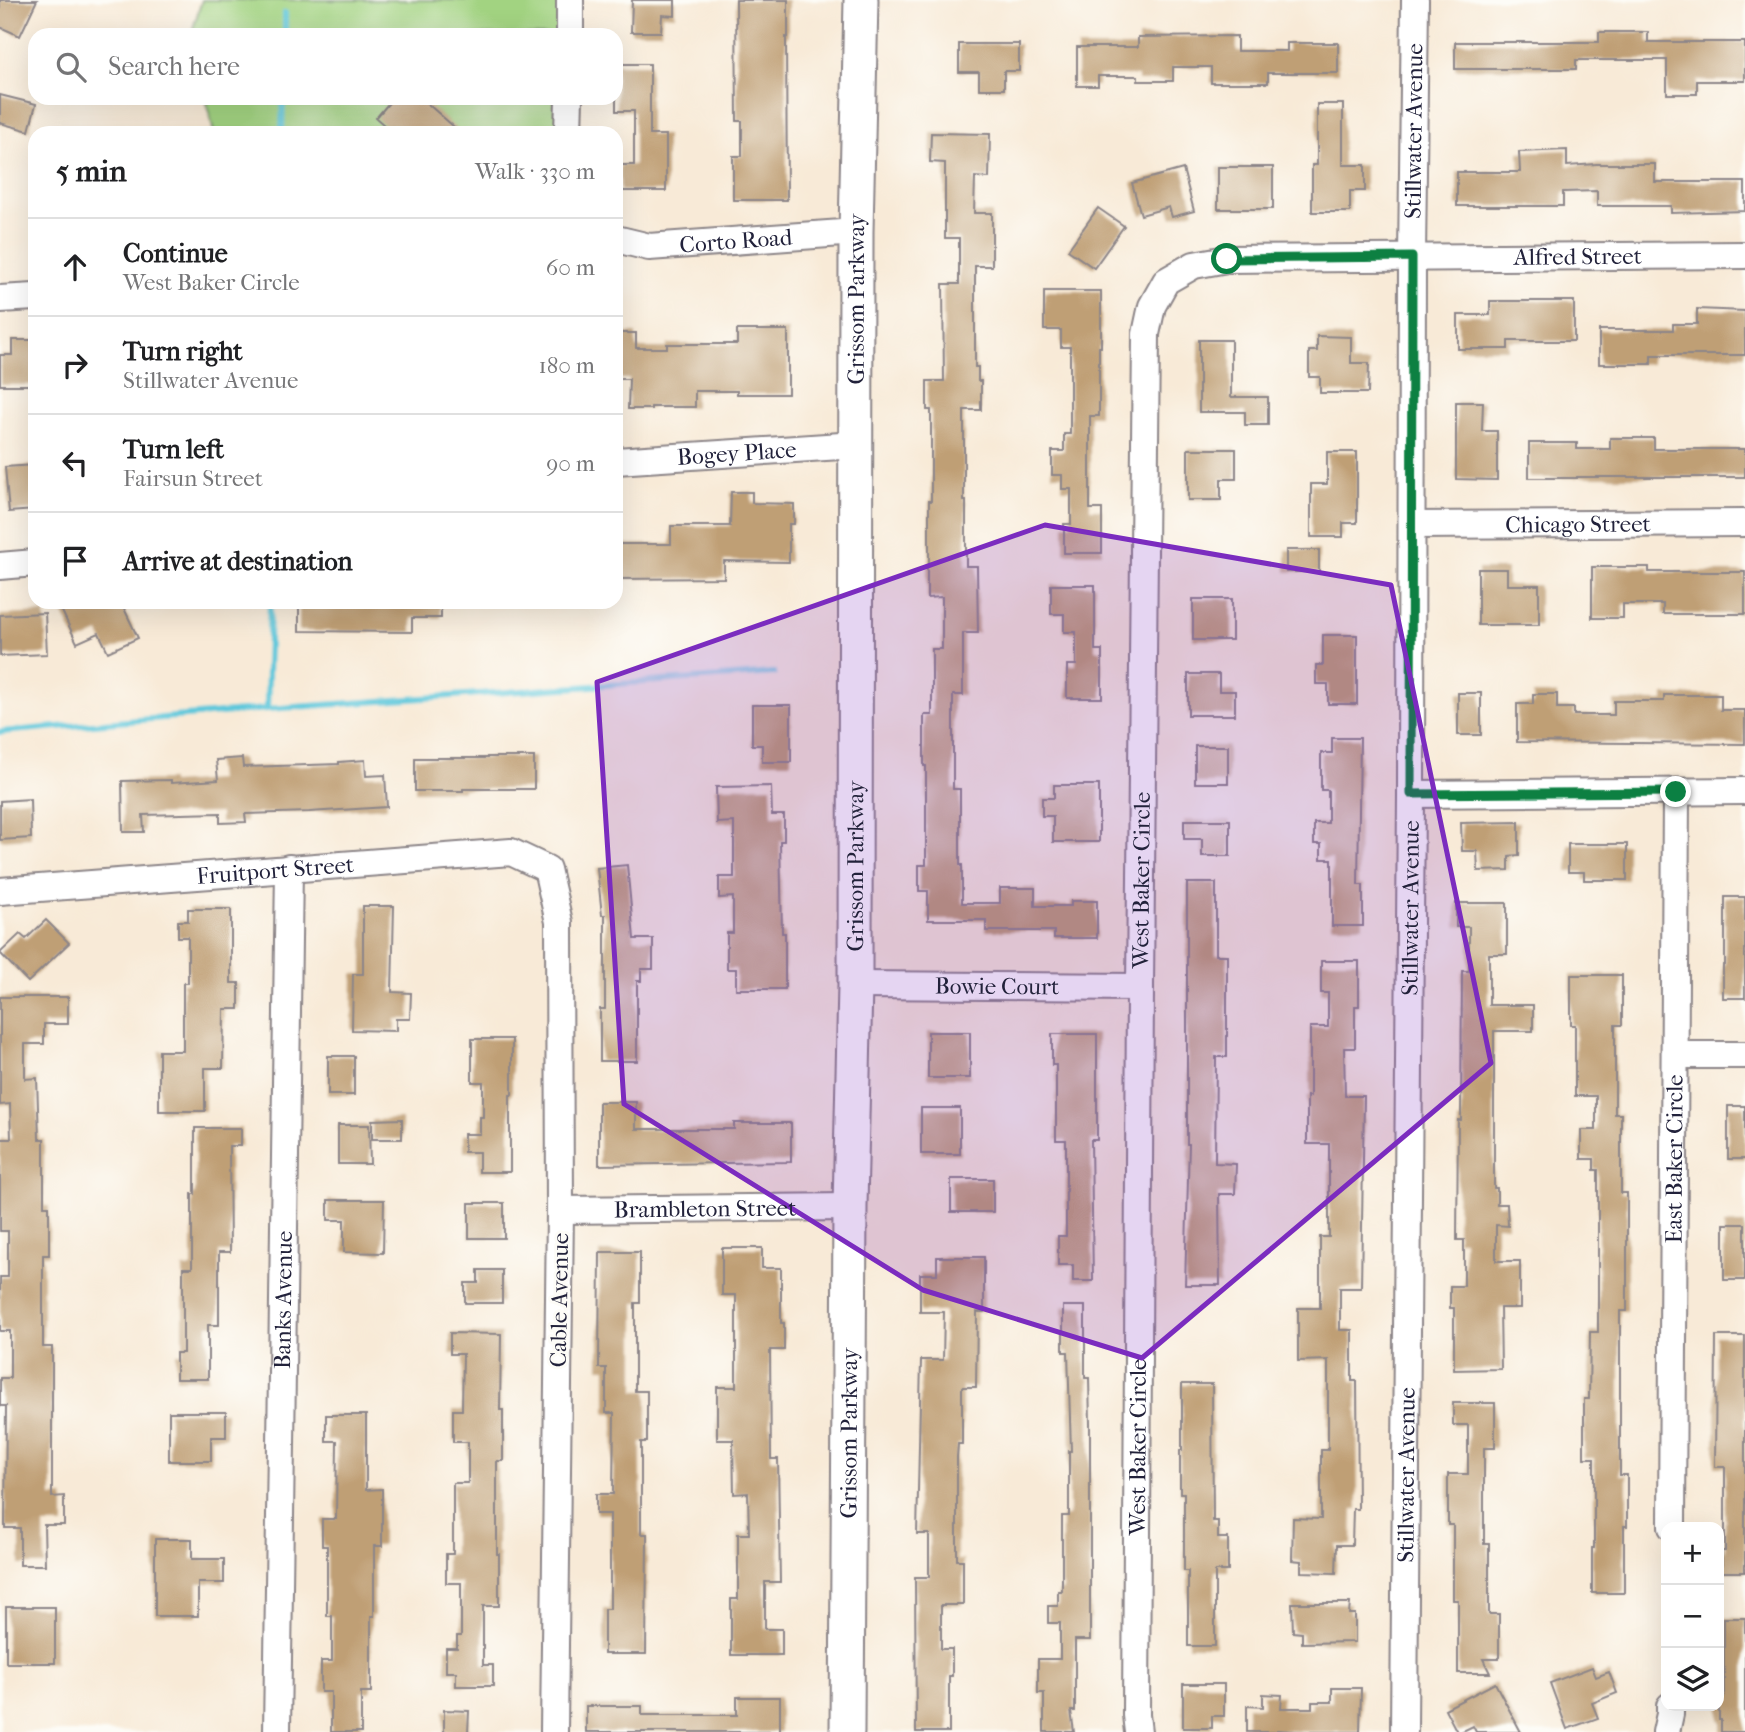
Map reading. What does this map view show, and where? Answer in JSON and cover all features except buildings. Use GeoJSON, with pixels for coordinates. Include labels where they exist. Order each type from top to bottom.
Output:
{"type":"FeatureCollection","features":[{"type":"Feature","properties":{"kind":"main road","name":"Grissom Parkway"},"geometry":{"type":"LineString","coordinates":[[847,1732],[850,1207],[855,985],[856,232],[861,0]]}},
{"type":"Feature","properties":{"kind":"street"},"geometry":{"type":"LineString","coordinates":[[570,0],[570,28]]}},
{"type":"Feature","properties":{"kind":"street","name":"Stillwater Avenue"},"geometry":{"type":"LineString","coordinates":[[1404,1732],[1415,0]]}},
{"type":"Feature","properties":{"kind":"street"},"geometry":{"type":"LineString","coordinates":[[568,126],[569,105]]}},
{"type":"Feature","properties":{"kind":"street","name":"Corto Road"},"geometry":{"type":"LineString","coordinates":[[623,241],[649,247],[856,232]]}},
{"type":"Feature","properties":{"kind":"street","name":"Alfred Street"},"geometry":{"type":"LineString","coordinates":[[1412,257],[1745,255]]}},
{"type":"Feature","properties":{"kind":"street","name":"West Baker Circle"},"geometry":{"type":"LineString","coordinates":[[1138,1732],[1140,987],[1146,334],[1152,306],[1166,281],[1194,265],[1227,259],[1412,257]]}},
{"type":"Feature","properties":{"kind":"street"},"geometry":{"type":"LineString","coordinates":[[0,299],[28,297]]}},
{"type":"Feature","properties":{"kind":"street","name":"Bogey Place"},"geometry":{"type":"LineString","coordinates":[[623,461],[856,445]]}},
{"type":"Feature","properties":{"kind":"street","name":"Chicago Street"},"geometry":{"type":"LineString","coordinates":[[1412,525],[1745,523]]}},
{"type":"Feature","properties":{"kind":"street"},"geometry":{"type":"LineString","coordinates":[[0,566],[28,564]]}},
{"type":"Feature","properties":{"kind":"street"},"geometry":{"type":"LineString","coordinates":[[1411,794],[1745,791]]}},
{"type":"Feature","properties":{"kind":"street","name":"East Baker Circle"},"geometry":{"type":"LineString","coordinates":[[1672,1522],[1676,792]]}},
{"type":"Feature","properties":{"kind":"street","name":"Fruitport Street"},"geometry":{"type":"LineString","coordinates":[[0,891],[511,852],[547,869]]}},
{"type":"Feature","properties":{"kind":"street","name":"Banks Avenue"},"geometry":{"type":"LineString","coordinates":[[277,1732],[289,868]]}},
{"type":"Feature","properties":{"kind":"street","name":"Cable Avenue"},"geometry":{"type":"LineString","coordinates":[[547,869],[559,922],[560,1210],[554,1732]]}},
{"type":"Feature","properties":{"kind":"street","name":"Bowie Court"},"geometry":{"type":"LineString","coordinates":[[855,985],[1140,987]]}},
{"type":"Feature","properties":{"kind":"street"},"geometry":{"type":"LineString","coordinates":[[1676,1055],[1745,1055]]}},
{"type":"Feature","properties":{"kind":"street","name":"Brambleton Street"},"geometry":{"type":"LineString","coordinates":[[560,1210],[850,1207]]}},
{"type":"Feature","properties":{"kind":"street"},"geometry":{"type":"LineString","coordinates":[[1666,1732],[1670,1711]]}},
{"type":"Feature","properties":{"kind":"highlighted area"},"geometry":{"type":"Polygon","coordinates":[[[1045,525],[1391,585],[1491,1063],[1142,1358],[923,1290],[624,1104],[597,682],[1045,525]]]}},
{"type":"Feature","properties":{"kind":"green space"},"geometry":{"type":"Polygon","coordinates":[[[202,0],[560,0],[560,28],[193,28],[202,0]]]}},
{"type":"Feature","properties":{"kind":"green space"},"geometry":{"type":"Polygon","coordinates":[[[208,105],[559,105],[558,126],[212,126],[208,105]]]}},
{"type":"Feature","properties":{"kind":"waterway"},"geometry":{"type":"LineString","coordinates":[[285,13],[285,28]]}},
{"type":"Feature","properties":{"kind":"waterway"},"geometry":{"type":"LineString","coordinates":[[282,126],[283,105]]}},
{"type":"Feature","properties":{"kind":"waterway"},"geometry":{"type":"LineString","coordinates":[[267,709],[270,609]]}},
{"type":"Feature","properties":{"kind":"waterway"},"geometry":{"type":"LineString","coordinates":[[0,732],[267,709],[774,673]]}},
{"type":"Feature","properties":{"kind":"route"},"geometry":{"type":"LineString","coordinates":[[1227,259],[1412,257],[1411,794],[1676,792]]}}]}
